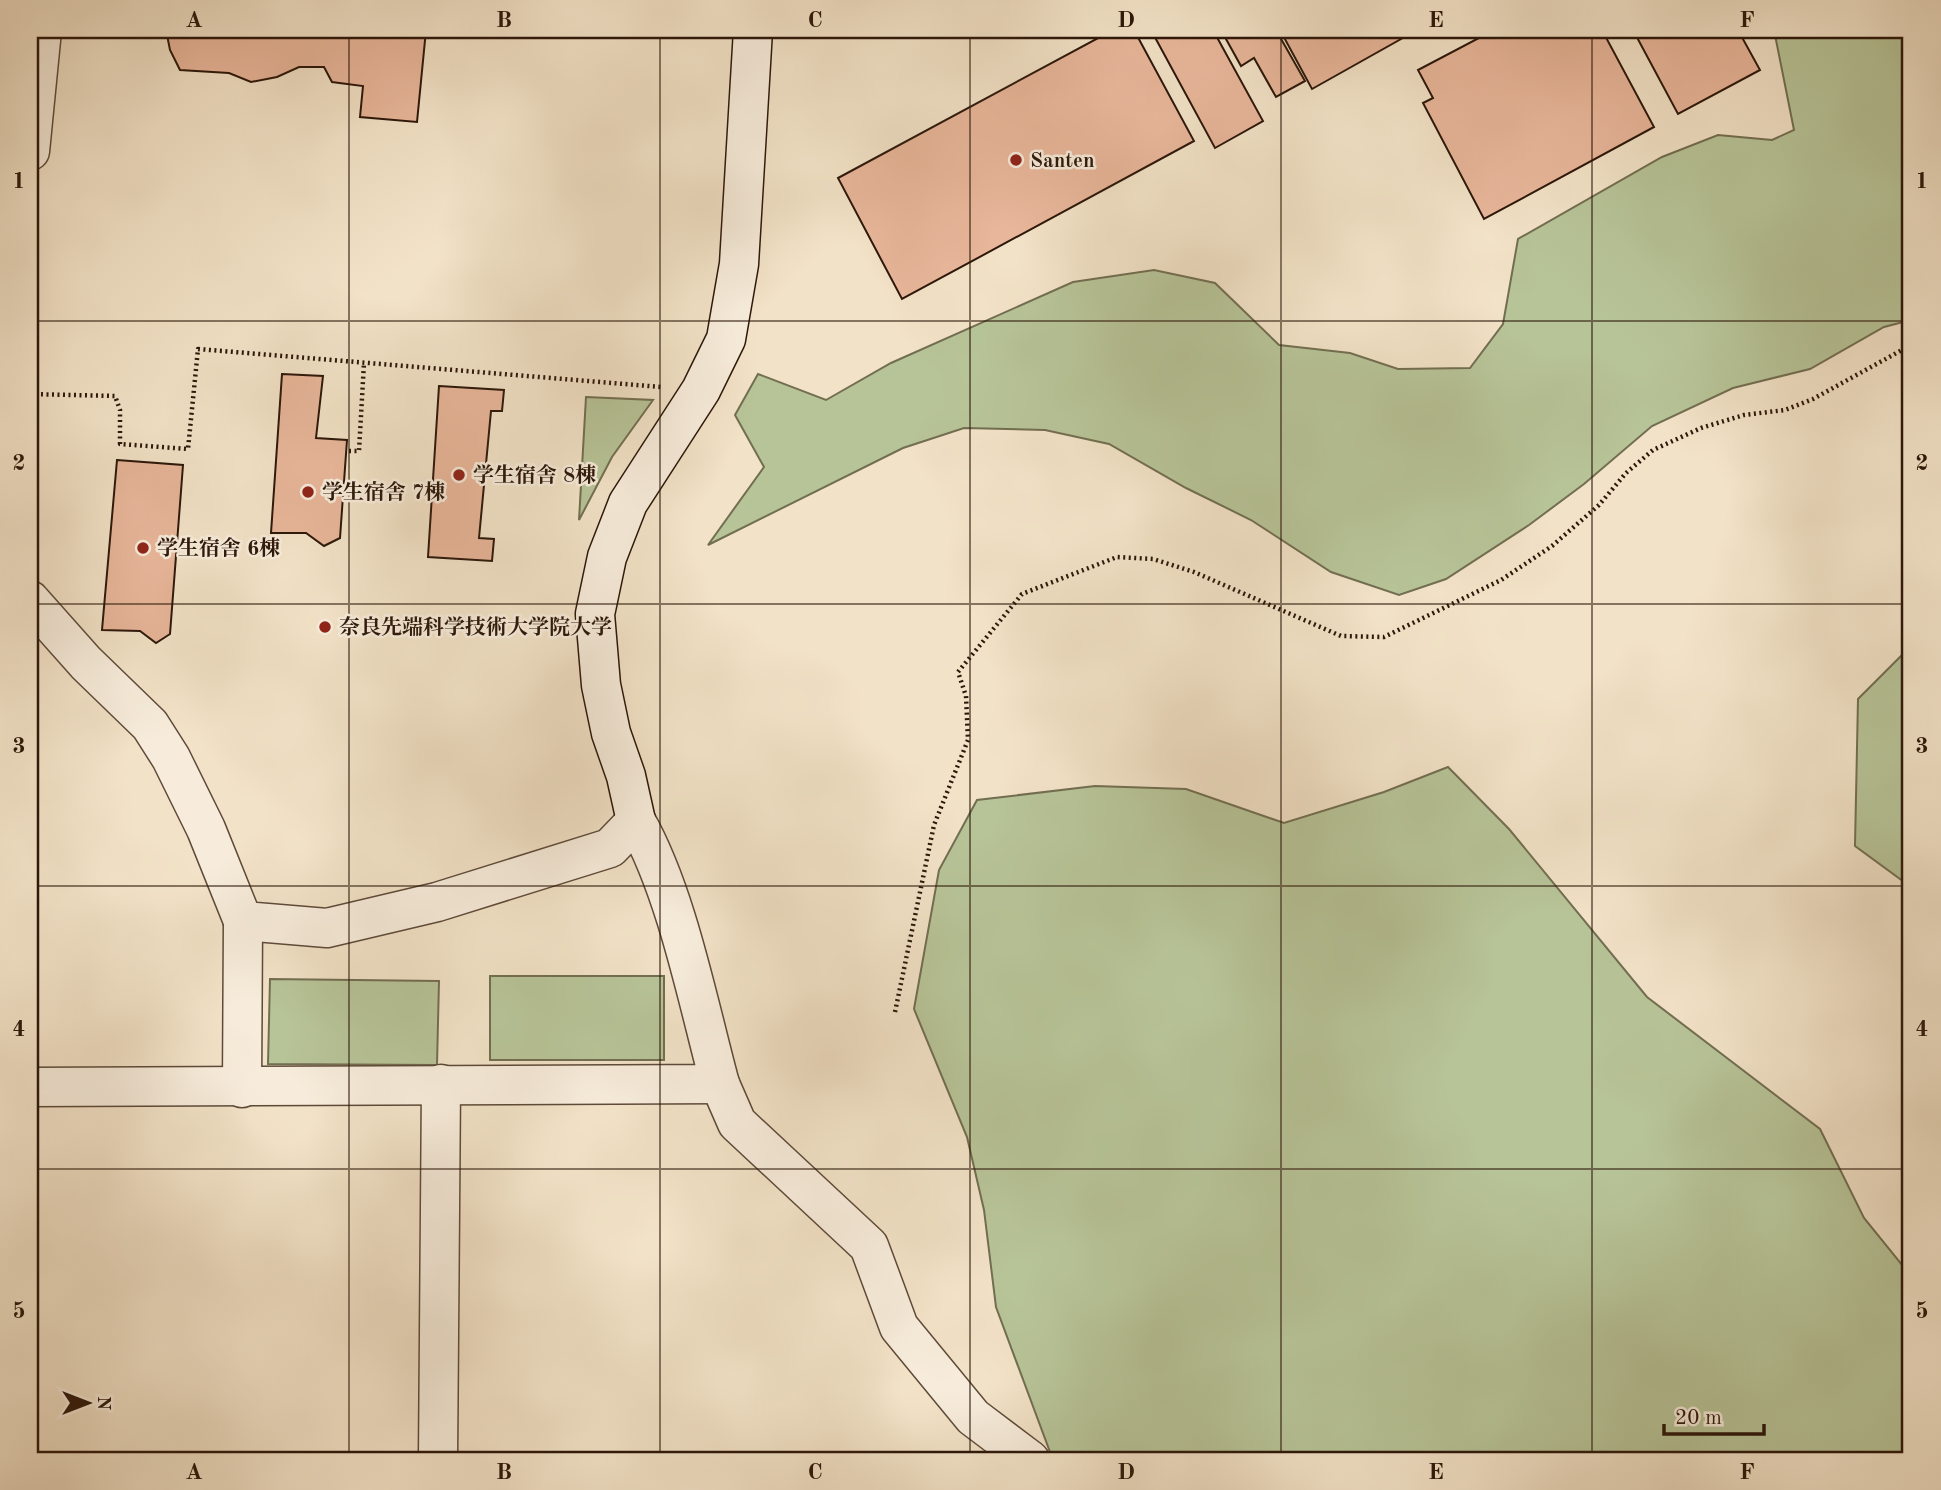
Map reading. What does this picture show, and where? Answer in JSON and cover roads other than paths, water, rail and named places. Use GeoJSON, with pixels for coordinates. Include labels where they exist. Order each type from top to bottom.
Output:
{"type":"FeatureCollection","features":[{"type":"Feature","properties":{"kind":"street"},"geometry":{"type":"LineString","coordinates":[[30,151],[42,30]]}},
{"type":"Feature","properties":{"kind":"street"},"geometry":{"type":"LineString","coordinates":[[753,30],[739,264],[726,339],[701,390],[628,503],[607,557],[595,614],[601,685],[611,733],[626,776],[636,821],[652,849],[687,962],[720,1084],[737,1123],[869,1246],[899,1327],[973,1417],[1030,1460]]}},
{"type":"Feature","properties":{"kind":"street"},"geometry":{"type":"LineString","coordinates":[[30,600],[86,663],[150,725],[171,758],[206,829],[243,921],[242,1088]]}},
{"type":"Feature","properties":{"kind":"street"},"geometry":{"type":"LineString","coordinates":[[243,921],[327,928],[437,902],[610,848],[636,821]]}},
{"type":"Feature","properties":{"kind":"street"},"geometry":{"type":"LineString","coordinates":[[438,1460],[441,1084]]}},
{"type":"Feature","properties":{"kind":"street"},"geometry":{"type":"LineString","coordinates":[[30,1087],[720,1084]]}},
{"type":"Feature","properties":{"kind":"place","name":"Santen"},"geometry":{"type":"Point","coordinates":[1016,160]}},
{"type":"Feature","properties":{"kind":"place","name":"学生宿舎 8棟"},"geometry":{"type":"Point","coordinates":[459,475]}},
{"type":"Feature","properties":{"kind":"place","name":"学生宿舎 7棟"},"geometry":{"type":"Point","coordinates":[308,492]}},
{"type":"Feature","properties":{"kind":"place","name":"学生宿舎 6棟"},"geometry":{"type":"Point","coordinates":[143,548]}},
{"type":"Feature","properties":{"kind":"place","name":"奈良先端科学技術大学院大学"},"geometry":{"type":"Point","coordinates":[325,627]}}]}
